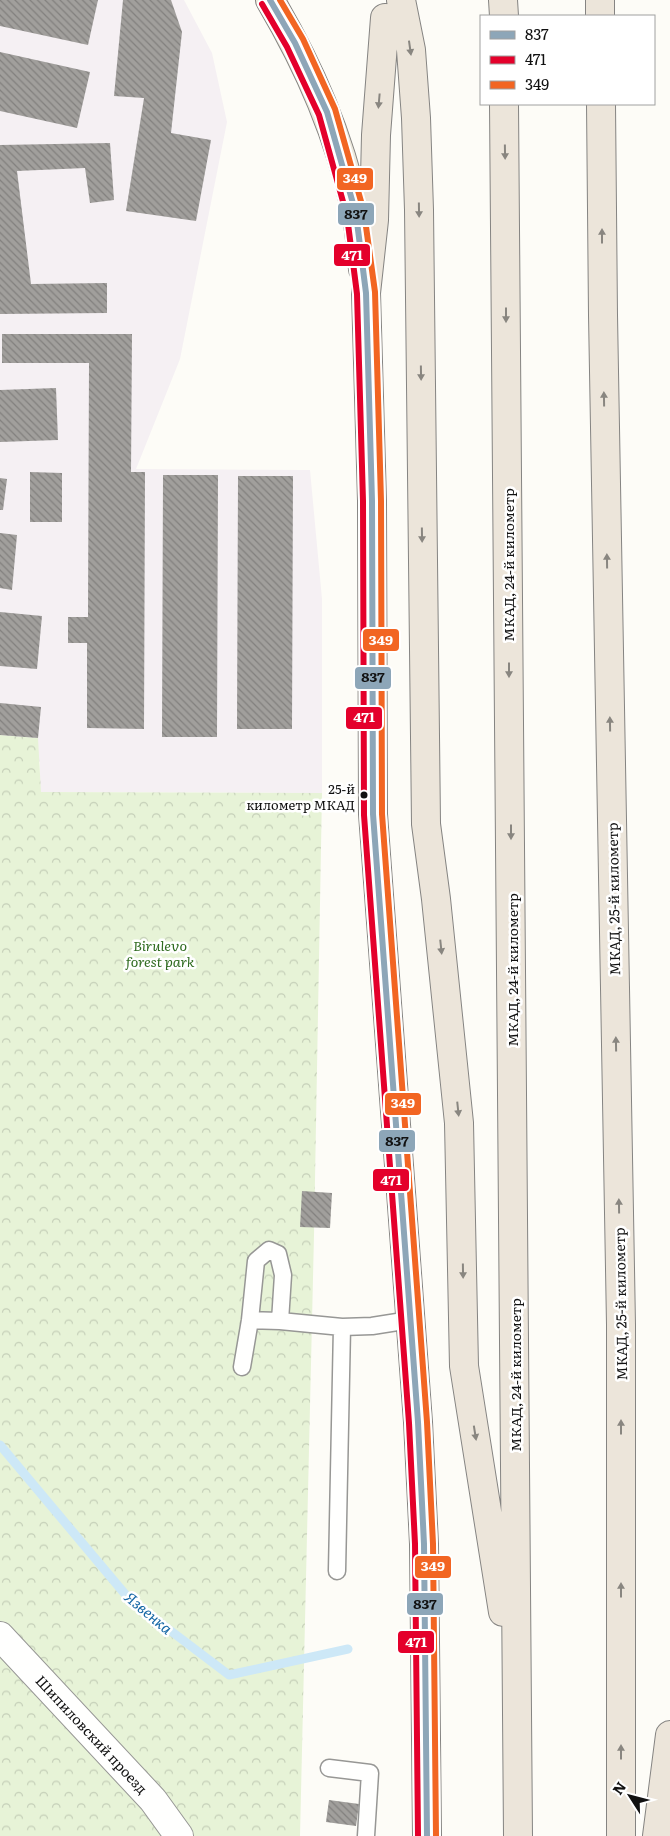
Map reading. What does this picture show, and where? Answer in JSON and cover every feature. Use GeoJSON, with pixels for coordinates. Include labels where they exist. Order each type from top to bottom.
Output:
{"type":"FeatureCollection","features":[{"type":"Feature","properties":{"kind":"highway"},"geometry":{"type":"LineString","coordinates":[[503,0],[504,15]]}},
{"type":"Feature","properties":{"kind":"highway"},"geometry":{"type":"LineString","coordinates":[[600,0],[600,15]]}},
{"type":"Feature","properties":{"kind":"highway"},"geometry":{"type":"LineString","coordinates":[[393,9],[376,135],[374,220],[366,293],[372,501],[373,814],[418,1422],[424,1544],[426,1832]]}},
{"type":"Feature","properties":{"kind":"highway"},"geometry":{"type":"LineString","coordinates":[[393,9],[411,50],[416,118],[419,210],[426,824],[436,899],[459,1123],[462,1188],[464,1366],[518,1702]]}},
{"type":"Feature","properties":{"kind":"highway","name":"МКАД, 24-й километр"},"geometry":{"type":"LineString","coordinates":[[504,105],[518,1836]]}},
{"type":"Feature","properties":{"kind":"highway","name":"МКАД, 25-й километр"},"geometry":{"type":"LineString","coordinates":[[601,105],[621,1325],[621,1836]]}},
{"type":"Feature","properties":{"kind":"highway"},"geometry":{"type":"LineString","coordinates":[[657,1836],[670,1734]]}},
{"type":"Feature","properties":{"kind":"main road"},"geometry":{"type":"LineString","coordinates":[[270,0],[299,52],[326,112],[342,156],[356,214],[366,293]]}},
{"type":"Feature","properties":{"kind":"street","name":"Шипиловский проезд"},"geometry":{"type":"LineString","coordinates":[[0,1636],[153,1800],[179,1836]]}},
{"type":"Feature","properties":{"kind":"lane"},"geometry":{"type":"LineString","coordinates":[[242,1367],[250,1320],[256,1261],[269,1250],[278,1254],[283,1274],[280,1321]]}},
{"type":"Feature","properties":{"kind":"lane"},"geometry":{"type":"LineString","coordinates":[[250,1320],[342,1327],[372,1326],[410,1320]]}},
{"type":"Feature","properties":{"kind":"lane"},"geometry":{"type":"LineString","coordinates":[[337,1571],[342,1327]]}},
{"type":"Feature","properties":{"kind":"lane"},"geometry":{"type":"LineString","coordinates":[[328,1768],[370,1773],[366,1836]]}},
{"type":"Feature","properties":{"kind":"shaded area"},"geometry":{"type":"Polygon","coordinates":[[[0,0],[184,0],[212,53],[227,122],[180,359],[136,469],[310,470],[322,599],[322,793],[40,792],[40,762],[0,735],[0,0]]]}},
{"type":"Feature","properties":{"kind":"green space","name":"Birulevo forest park"},"geometry":{"type":"Polygon","coordinates":[[[0,735],[38,738],[41,792],[322,793],[300,1836],[0,1836],[0,735]]]}},
{"type":"Feature","properties":{"kind":"building"},"geometry":{"type":"Polygon","coordinates":[[[0,0],[98,0],[88,45],[0,26],[0,0]]]}},
{"type":"Feature","properties":{"kind":"building"},"geometry":{"type":"Polygon","coordinates":[[[123,0],[171,0],[182,32],[171,133],[211,140],[196,221],[126,211],[144,98],[114,96],[123,0]]]}},
{"type":"Feature","properties":{"kind":"building"},"geometry":{"type":"Polygon","coordinates":[[[0,52],[90,72],[77,128],[0,111],[0,52]]]}},
{"type":"Feature","properties":{"kind":"building"},"geometry":{"type":"Polygon","coordinates":[[[110,143],[114,200],[90,203],[85,168],[17,171],[31,284],[107,283],[107,313],[0,314],[0,145],[110,143]]]}},
{"type":"Feature","properties":{"kind":"building"},"geometry":{"type":"Polygon","coordinates":[[[2,334],[132,334],[131,472],[145,472],[144,729],[87,728],[87,643],[68,643],[68,617],[88,617],[89,363],[2,363],[2,334]]]}},
{"type":"Feature","properties":{"kind":"building"},"geometry":{"type":"Polygon","coordinates":[[[56,388],[58,440],[0,442],[0,390],[56,388]]]}},
{"type":"Feature","properties":{"kind":"building"},"geometry":{"type":"Polygon","coordinates":[[[30,472],[62,473],[62,522],[30,522],[30,472]]]}},
{"type":"Feature","properties":{"kind":"building"},"geometry":{"type":"Polygon","coordinates":[[[163,475],[218,475],[217,737],[162,737],[163,475]]]}},
{"type":"Feature","properties":{"kind":"building"},"geometry":{"type":"Polygon","coordinates":[[[238,476],[293,476],[292,729],[237,729],[238,476]]]}},
{"type":"Feature","properties":{"kind":"building"},"geometry":{"type":"Polygon","coordinates":[[[0,478],[7,479],[3,510],[0,510],[0,478]]]}},
{"type":"Feature","properties":{"kind":"building"},"geometry":{"type":"Polygon","coordinates":[[[0,533],[17,535],[12,590],[0,588],[0,533]]]}},
{"type":"Feature","properties":{"kind":"building"},"geometry":{"type":"Polygon","coordinates":[[[0,612],[42,616],[37,669],[0,666],[0,612]]]}},
{"type":"Feature","properties":{"kind":"building"},"geometry":{"type":"Polygon","coordinates":[[[0,703],[41,707],[38,738],[0,735],[0,703]]]}},
{"type":"Feature","properties":{"kind":"building"},"geometry":{"type":"Polygon","coordinates":[[[302,1191],[332,1193],[330,1228],[300,1227],[302,1191]]]}},
{"type":"Feature","properties":{"kind":"building"},"geometry":{"type":"Polygon","coordinates":[[[329,1800],[359,1804],[356,1826],[326,1822],[329,1800]]]}},
{"type":"Feature","properties":{"kind":"waterway","name":"Язвенка"},"geometry":{"type":"LineString","coordinates":[[0,1445],[130,1600],[229,1675],[348,1649]]}},
{"type":"Feature","properties":{"kind":"transit line","name":"837"},"geometry":{"type":"LineString","coordinates":[[270,0],[295,43],[327,112],[356,214],[366,293],[372,501],[373,814],[418,1422],[424,1544],[427,1836]]}},
{"type":"Feature","properties":{"kind":"transit line","name":"349"},"geometry":{"type":"LineString","coordinates":[[280,0],[303,39],[335,109],[364,212],[375,292],[381,501],[382,814],[427,1422],[433,1544],[436,1836]]}},
{"type":"Feature","properties":{"kind":"transit line","name":"471"},"geometry":{"type":"LineString","coordinates":[[262,4],[287,47],[319,115],[347,216],[357,294],[363,501],[364,815],[409,1423],[415,1544],[418,1836]]}},
{"type":"Feature","properties":{"kind":"place","name":"25-й километр МКАД"},"geometry":{"type":"Point","coordinates":[364,795]}}]}
